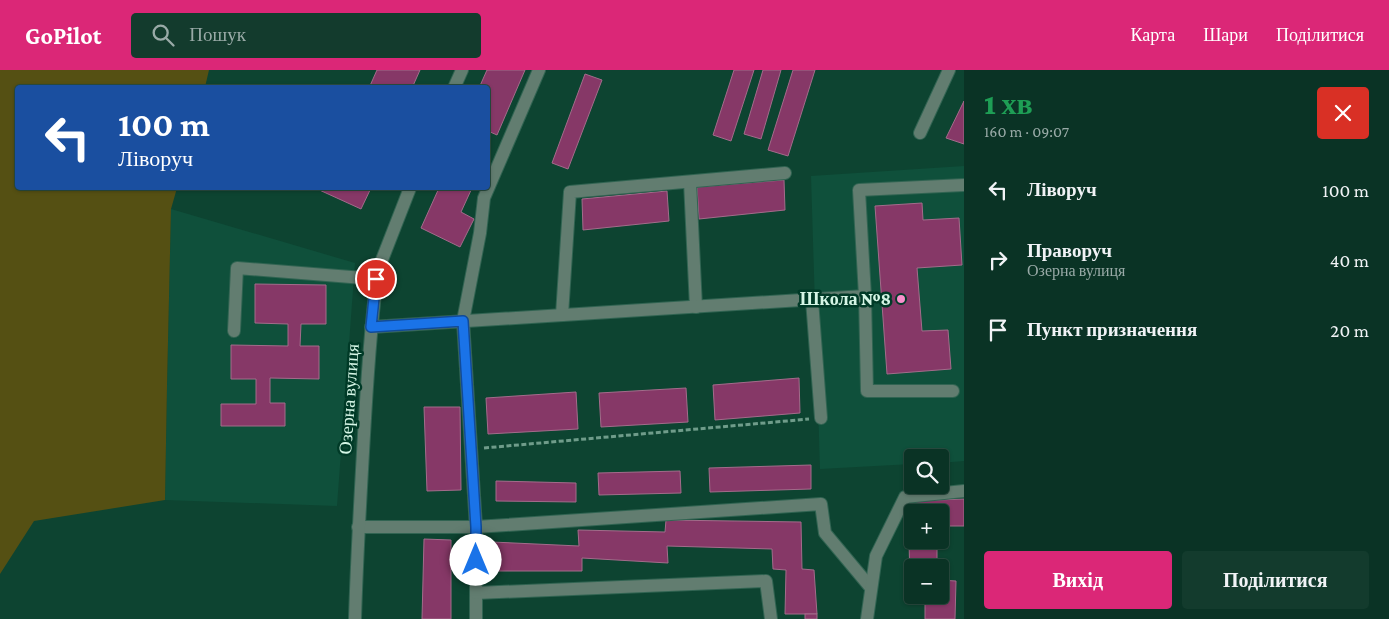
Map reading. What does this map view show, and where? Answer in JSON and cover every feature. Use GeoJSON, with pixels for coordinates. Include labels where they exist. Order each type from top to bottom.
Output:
{"type":"FeatureCollection","features":[{"type":"Feature","properties":{"kind":"street"},"geometry":{"type":"LineString","coordinates":[[455,85],[462,70]]}},
{"type":"Feature","properties":{"kind":"street"},"geometry":{"type":"LineString","coordinates":[[490,184],[539,70]]}},
{"type":"Feature","properties":{"kind":"street"},"geometry":{"type":"LineString","coordinates":[[920,133],[949,70]]}},
{"type":"Feature","properties":{"kind":"street"},"geometry":{"type":"LineString","coordinates":[[562,315],[570,192],[785,173]]}},
{"type":"Feature","properties":{"kind":"street"},"geometry":{"type":"LineString","coordinates":[[690,182],[696,307]]}},
{"type":"Feature","properties":{"kind":"street"},"geometry":{"type":"LineString","coordinates":[[953,391],[867,391],[865,296],[859,190],[964,185]]}},
{"type":"Feature","properties":{"kind":"street","name":"Озерна вулиця"},"geometry":{"type":"LineString","coordinates":[[355,619],[358,527],[371,327],[376,279],[409,190]]}},
{"type":"Feature","properties":{"kind":"street"},"geometry":{"type":"LineString","coordinates":[[476,619],[476,527],[463,321],[480,233],[484,198],[487,190]]}},
{"type":"Feature","properties":{"kind":"street"},"geometry":{"type":"LineString","coordinates":[[234,331],[237,268],[376,279]]}},
{"type":"Feature","properties":{"kind":"street"},"geometry":{"type":"LineString","coordinates":[[371,327],[865,296]]}},
{"type":"Feature","properties":{"kind":"street"},"geometry":{"type":"LineString","coordinates":[[812,300],[821,418]]}},
{"type":"Feature","properties":{"kind":"street"},"geometry":{"type":"LineString","coordinates":[[867,619],[876,556],[905,497],[964,491]]}},
{"type":"Feature","properties":{"kind":"street"},"geometry":{"type":"LineString","coordinates":[[358,527],[476,527],[821,504],[825,533],[871,588]]}},
{"type":"Feature","properties":{"kind":"street"},"geometry":{"type":"LineString","coordinates":[[476,593],[766,581],[771,619]]}},
{"type":"Feature","properties":{"kind":"path"},"geometry":{"type":"LineString","coordinates":[[471,449],[821,418]]}},
{"type":"Feature","properties":{"kind":"shaded area"},"geometry":{"type":"Polygon","coordinates":[[[0,70],[209,70],[205,85],[15,85],[15,190],[176,190],[171,209],[165,500],[34,521],[0,574],[0,70]]]}},
{"type":"Feature","properties":{"kind":"shaded area"},"geometry":{"type":"Polygon","coordinates":[[[964,166],[964,461],[949,462],[949,449],[904,449],[904,464],[820,469],[811,176],[964,166]]]}},
{"type":"Feature","properties":{"kind":"shaded area"},"geometry":{"type":"Polygon","coordinates":[[[171,209],[355,263],[337,506],[165,500],[171,209]]]}},
{"type":"Feature","properties":{"kind":"building"},"geometry":{"type":"Polygon","coordinates":[[[377,70],[420,70],[413,85],[370,85],[377,70]]]}},
{"type":"Feature","properties":{"kind":"building"},"geometry":{"type":"Polygon","coordinates":[[[487,70],[525,70],[497,135],[490,132],[490,85],[480,85],[487,70]]]}},
{"type":"Feature","properties":{"kind":"building"},"geometry":{"type":"Polygon","coordinates":[[[734,70],[754,70],[731,141],[713,135],[734,70]]]}},
{"type":"Feature","properties":{"kind":"building"},"geometry":{"type":"Polygon","coordinates":[[[763,70],[781,70],[761,139],[744,134],[763,70]]]}},
{"type":"Feature","properties":{"kind":"building"},"geometry":{"type":"Polygon","coordinates":[[[793,70],[815,70],[788,156],[768,150],[793,70]]]}},
{"type":"Feature","properties":{"kind":"building"},"geometry":{"type":"Polygon","coordinates":[[[585,74],[602,80],[568,169],[552,163],[585,74]]]}},
{"type":"Feature","properties":{"kind":"building"},"geometry":{"type":"Polygon","coordinates":[[[964,101],[964,144],[946,138],[964,101]]]}},
{"type":"Feature","properties":{"kind":"building"},"geometry":{"type":"Polygon","coordinates":[[[784,180],[785,210],[699,219],[697,187],[784,180]]]}},
{"type":"Feature","properties":{"kind":"building"},"geometry":{"type":"Polygon","coordinates":[[[319,190],[370,190],[361,209],[319,190]]]}},
{"type":"Feature","properties":{"kind":"building"},"geometry":{"type":"Polygon","coordinates":[[[438,190],[471,190],[461,212],[474,219],[460,247],[421,228],[438,190]]]}},
{"type":"Feature","properties":{"kind":"building"},"geometry":{"type":"Polygon","coordinates":[[[667,191],[669,221],[583,230],[582,199],[667,191]]]}},
{"type":"Feature","properties":{"kind":"building","name":"Школа №8"},"geometry":{"type":"Polygon","coordinates":[[[922,203],[923,220],[959,218],[962,265],[917,268],[922,331],[948,330],[951,369],[887,374],[875,206],[922,203]]]}},
{"type":"Feature","properties":{"kind":"building"},"geometry":{"type":"Polygon","coordinates":[[[255,284],[326,285],[326,324],[301,324],[300,346],[319,346],[319,379],[270,378],[270,403],[285,403],[285,426],[221,426],[221,404],[256,404],[256,379],[231,379],[231,345],[288,346],[288,324],[255,323],[255,284]]]}},
{"type":"Feature","properties":{"kind":"building"},"geometry":{"type":"Polygon","coordinates":[[[799,378],[800,413],[715,420],[713,385],[799,378]]]}},
{"type":"Feature","properties":{"kind":"building"},"geometry":{"type":"Polygon","coordinates":[[[686,388],[688,422],[601,427],[599,393],[686,388]]]}},
{"type":"Feature","properties":{"kind":"building"},"geometry":{"type":"Polygon","coordinates":[[[576,392],[578,429],[488,434],[486,398],[576,392]]]}},
{"type":"Feature","properties":{"kind":"building"},"geometry":{"type":"Polygon","coordinates":[[[424,407],[460,407],[461,490],[427,491],[424,407]]]}},
{"type":"Feature","properties":{"kind":"building"},"geometry":{"type":"Polygon","coordinates":[[[811,465],[811,489],[710,492],[709,468],[811,465]]]}},
{"type":"Feature","properties":{"kind":"building"},"geometry":{"type":"Polygon","coordinates":[[[680,471],[681,493],[599,495],[598,473],[680,471]]]}},
{"type":"Feature","properties":{"kind":"building"},"geometry":{"type":"Polygon","coordinates":[[[496,481],[576,483],[576,502],[496,501],[496,481]]]}},
{"type":"Feature","properties":{"kind":"building"},"geometry":{"type":"Polygon","coordinates":[[[964,499],[964,526],[949,526],[949,504],[908,504],[908,501],[964,499]]]}},
{"type":"Feature","properties":{"kind":"building"},"geometry":{"type":"Polygon","coordinates":[[[666,520],[801,522],[802,569],[814,570],[817,614],[785,614],[786,570],[773,569],[772,549],[667,546],[668,563],[582,558],[582,571],[493,571],[492,542],[579,546],[578,530],[665,532],[666,520]]]}},
{"type":"Feature","properties":{"kind":"building"},"geometry":{"type":"Polygon","coordinates":[[[424,539],[451,540],[451,619],[422,619],[424,539]]]}},
{"type":"Feature","properties":{"kind":"building"},"geometry":{"type":"Polygon","coordinates":[[[909,549],[937,549],[937,559],[909,559],[909,549]]]}},
{"type":"Feature","properties":{"kind":"building"},"geometry":{"type":"Polygon","coordinates":[[[949,581],[956,581],[955,619],[925,619],[925,604],[949,604],[949,581]]]}},
{"type":"Feature","properties":{"kind":"building"},"geometry":{"type":"Polygon","coordinates":[[[805,614],[817,614],[817,619],[805,619],[805,614]]]}},
{"type":"Feature","properties":{"kind":"place","name":"Школа №8"},"geometry":{"type":"Point","coordinates":[901,299]}},
{"type":"Feature","properties":{"kind":"route"},"geometry":{"type":"LineString","coordinates":[[376,279],[371,327],[463,321],[476,527],[476,560]]}}]}
